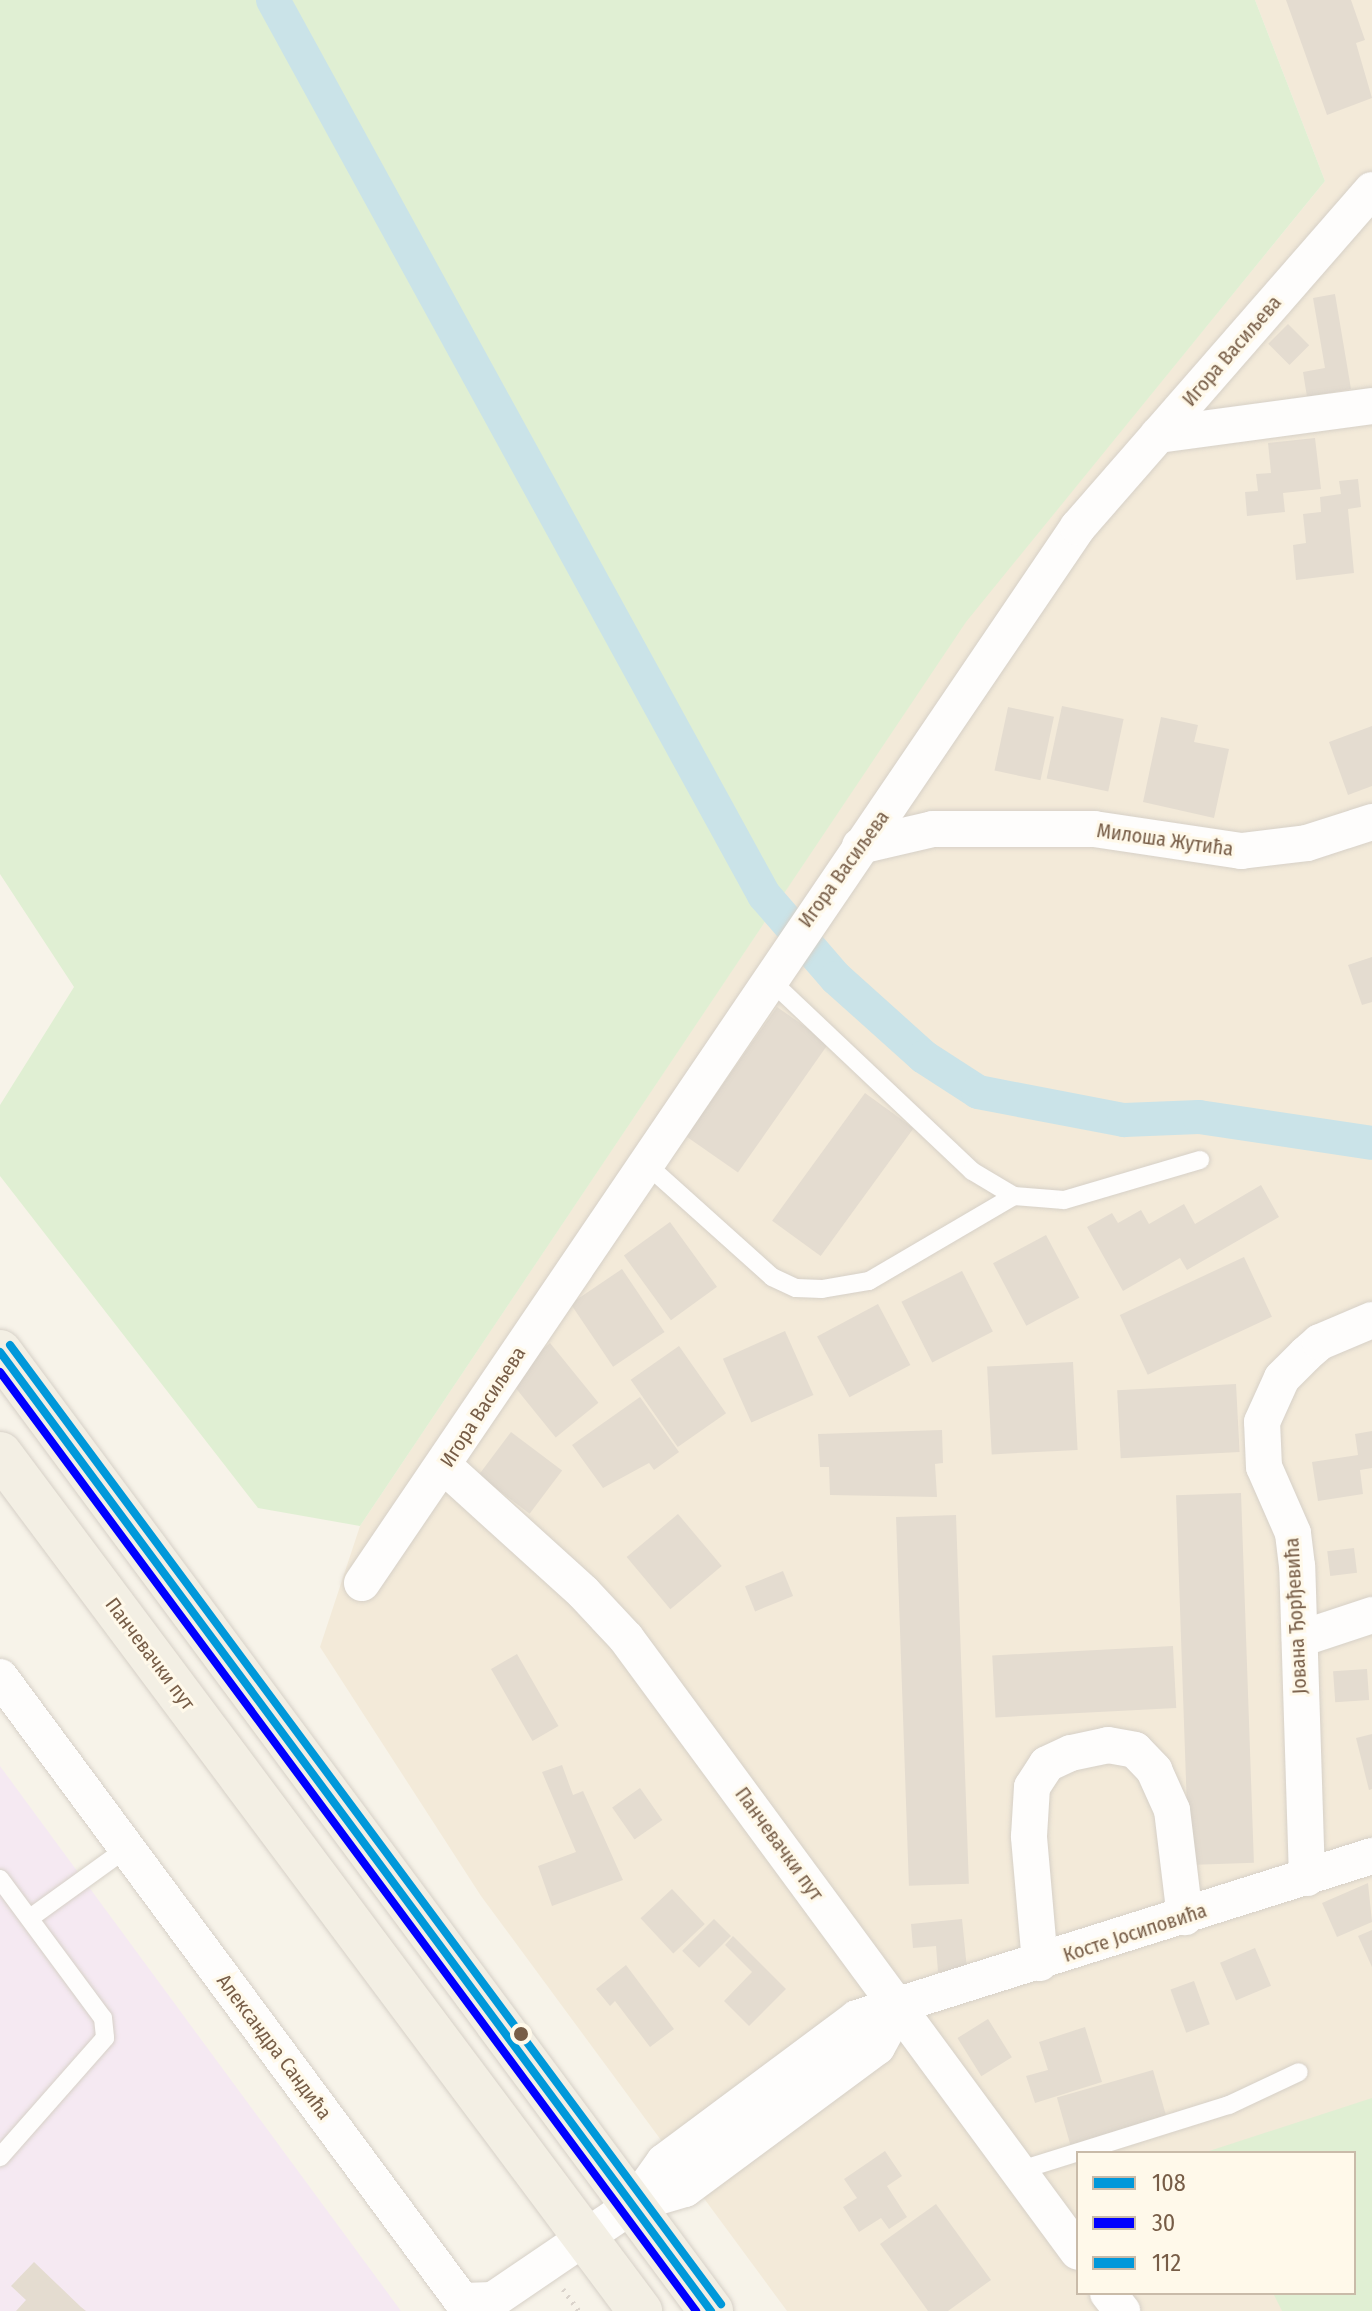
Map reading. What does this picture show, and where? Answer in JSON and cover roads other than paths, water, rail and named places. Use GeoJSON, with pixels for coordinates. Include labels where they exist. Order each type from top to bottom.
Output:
{"type":"FeatureCollection","features":[{"type":"Feature","properties":{"kind":"main road"},"geometry":{"type":"LineString","coordinates":[[0,1352],[711,2311]]}},
{"type":"Feature","properties":{"kind":"main road","name":"Панчевачки пут"},"geometry":{"type":"LineString","coordinates":[[0,1454],[640,2311]]}},
{"type":"Feature","properties":{"kind":"street","name":"Игора Васиљева"},"geometry":{"type":"LineString","coordinates":[[362,1583],[444,1466],[773,970],[1078,527],[1372,190]]}},
{"type":"Feature","properties":{"kind":"street"},"geometry":{"type":"LineString","coordinates":[[1158,435],[1372,406]]}},
{"type":"Feature","properties":{"kind":"street","name":"Милоша Жутића"},"geometry":{"type":"LineString","coordinates":[[860,846],[933,829],[1094,829],[1241,851],[1307,843],[1372,822]]}},
{"type":"Feature","properties":{"kind":"street","name":"Јована Ђорђевића"},"geometry":{"type":"LineString","coordinates":[[1307,1878],[1300,1639],[1293,1533],[1264,1467],[1262,1422],[1282,1378],[1306,1354],[1320,1342],[1372,1320]]}},
{"type":"Feature","properties":{"kind":"street","name":"Панчевачки пут"},"geometry":{"type":"LineString","coordinates":[[444,1466],[583,1592],[626,1638],[1076,2249]]}},
{"type":"Feature","properties":{"kind":"street"},"geometry":{"type":"LineString","coordinates":[[1300,1639],[1372,1615]]}},
{"type":"Feature","properties":{"kind":"street","name":"Александра Сандића"},"geometry":{"type":"LineString","coordinates":[[0,1677],[477,2306],[634,2204]]}},
{"type":"Feature","properties":{"kind":"street"},"geometry":{"type":"LineString","coordinates":[[1040,1963],[1029,1836],[1032,1787],[1047,1764],[1071,1753],[1108,1745],[1135,1750],[1154,1770],[1172,1810],[1185,1917]]}},
{"type":"Feature","properties":{"kind":"street","name":"Косте Јосиповића"},"geometry":{"type":"LineString","coordinates":[[634,2204],[664,2162],[857,2018],[898,2009],[1372,1856]]}},
{"type":"Feature","properties":{"kind":"street"},"geometry":{"type":"LineString","coordinates":[[1110,2295],[1122,2311]]}},
{"type":"Feature","properties":{"kind":"lane"},"geometry":{"type":"LineString","coordinates":[[773,970],[972,1171],[1014,1196],[1064,1200],[1200,1160]]}},
{"type":"Feature","properties":{"kind":"lane"},"geometry":{"type":"LineString","coordinates":[[644,1162],[772,1277],[796,1288],[869,1281],[1014,1196]]}},
{"type":"Feature","properties":{"kind":"lane"},"geometry":{"type":"LineString","coordinates":[[30,1918],[127,1848]]}},
{"type":"Feature","properties":{"kind":"lane"},"geometry":{"type":"LineString","coordinates":[[0,1879],[103,2018],[105,2038],[0,2157]]}},
{"type":"Feature","properties":{"kind":"lane"},"geometry":{"type":"LineString","coordinates":[[1082,2151],[1229,2105],[1299,2072]]}},
{"type":"Feature","properties":{"kind":"lane"},"geometry":{"type":"LineString","coordinates":[[1018,2171],[1076,2153]]}},
{"type":"Feature","properties":{"kind":"waterway"},"geometry":{"type":"LineString","coordinates":[[273,0],[764,895],[836,978],[924,1057],[978,1092],[1124,1120],[1199,1117],[1372,1143]]}}]}
